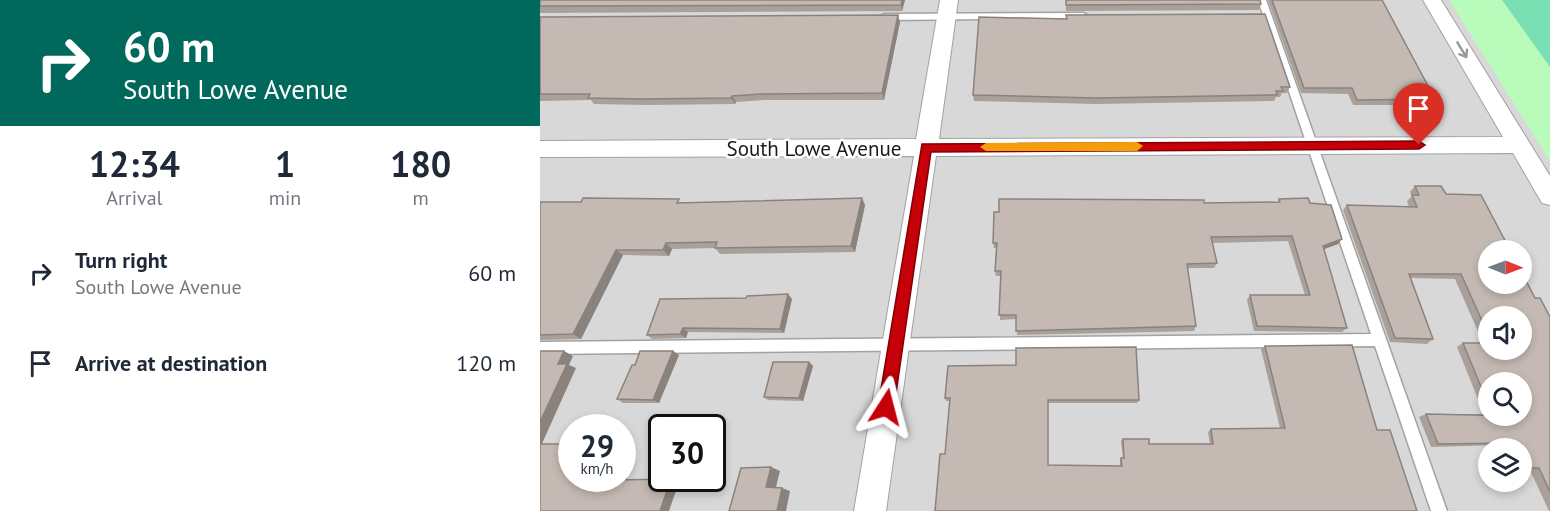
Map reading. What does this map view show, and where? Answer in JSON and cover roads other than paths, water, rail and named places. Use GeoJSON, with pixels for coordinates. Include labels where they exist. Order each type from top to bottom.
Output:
{"type":"FeatureCollection","features":[{"type":"Feature","properties":{"kind":"street"},"geometry":{"type":"LineString","coordinates":[[1432,0],[1550,196]]}},
{"type":"Feature","properties":{"kind":"street"},"geometry":{"type":"LineString","coordinates":[[870,511],[947,8]]}},
{"type":"Feature","properties":{"kind":"street","name":"South Lowe Avenue"},"geometry":{"type":"LineString","coordinates":[[540,149],[1519,145]]}},
{"type":"Feature","properties":{"kind":"lane"},"geometry":{"type":"LineString","coordinates":[[1262,0],[1261,15],[1312,146],[1438,511]]}},
{"type":"Feature","properties":{"kind":"lane"},"geometry":{"type":"LineString","coordinates":[[869,17],[947,8],[1092,16]]}},
{"type":"Feature","properties":{"kind":"lane"},"geometry":{"type":"LineString","coordinates":[[540,348],[1380,340]]}}]}
